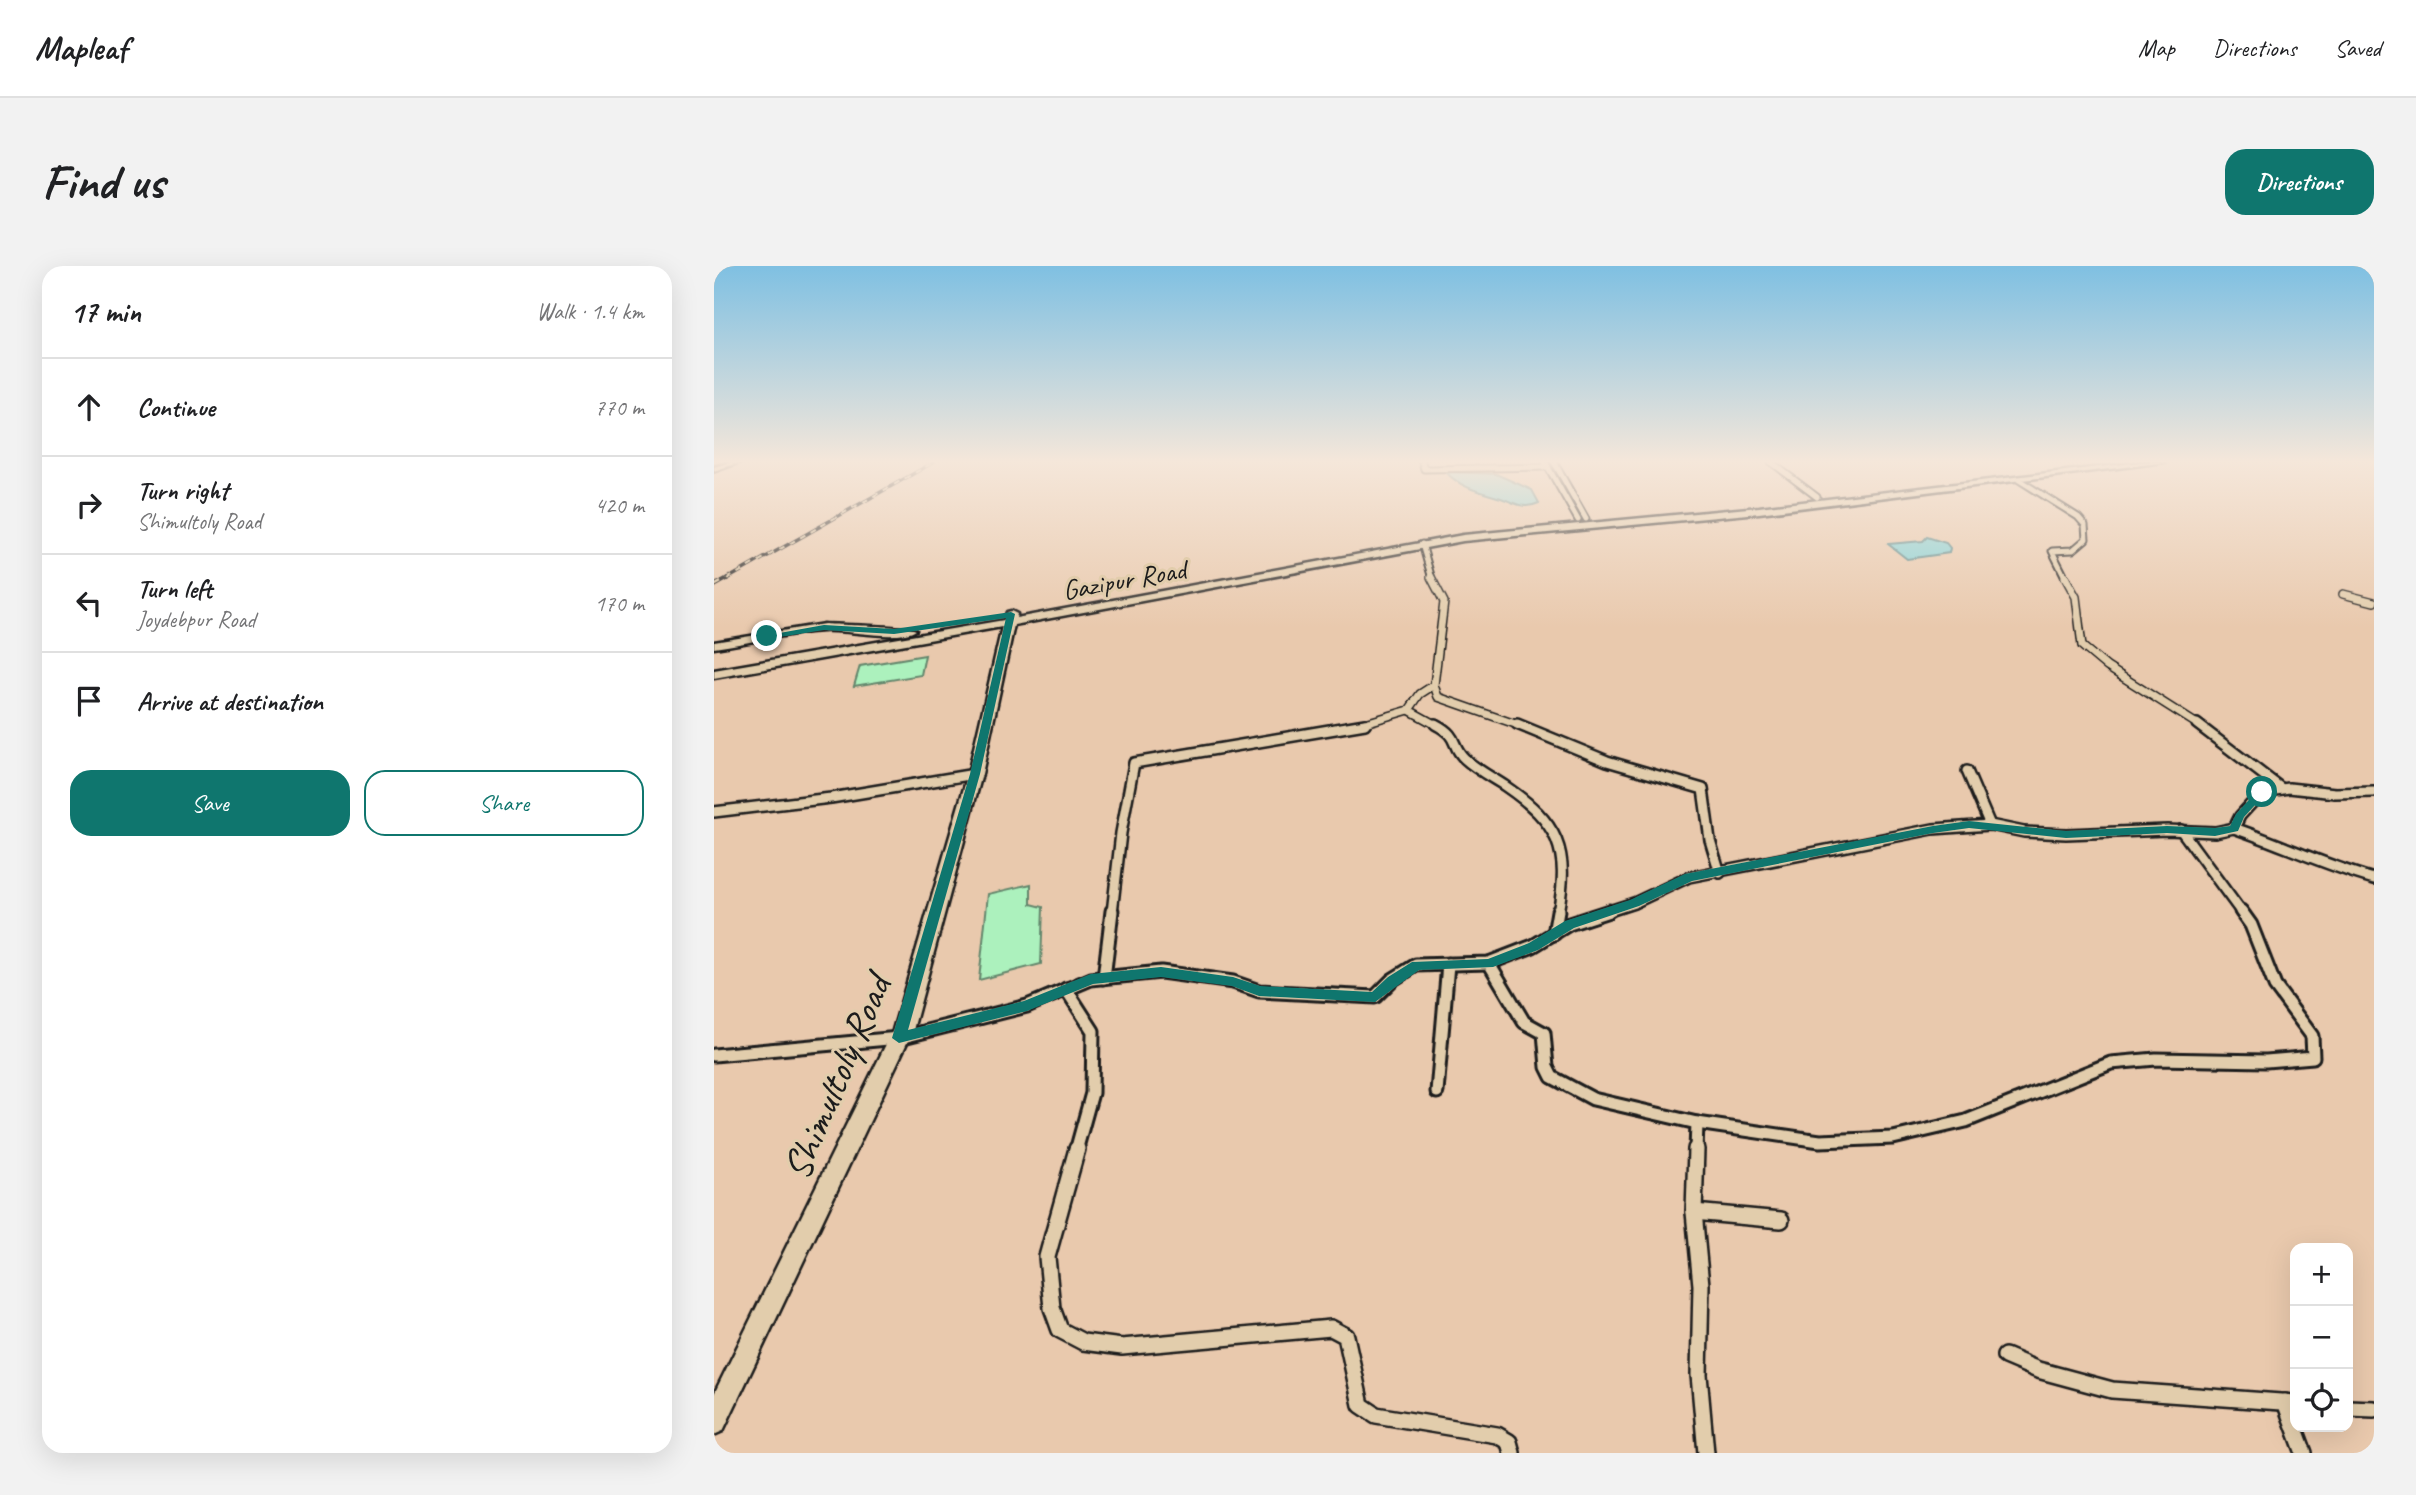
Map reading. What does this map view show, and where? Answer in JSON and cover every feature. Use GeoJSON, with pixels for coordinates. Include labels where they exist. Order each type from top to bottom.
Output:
{"type":"FeatureCollection","features":[{"type":"Feature","properties":{"kind":"main road","name":"Gazipur Road"},"geometry":{"type":"LineString","coordinates":[[1011,618],[1412,539],[1599,517]]}},
{"type":"Feature","properties":{"kind":"main road"},"geometry":{"type":"LineString","coordinates":[[714,668],[1185,588],[1437,538],[1643,517]]}},
{"type":"Feature","properties":{"kind":"main road","name":"Gazipur Road"},"geometry":{"type":"LineString","coordinates":[[1011,618],[1187,591],[1422,544],[1686,517]]}},
{"type":"Feature","properties":{"kind":"main road"},"geometry":{"type":"LineString","coordinates":[[716,647],[824,627],[894,631],[1011,618]]}},
{"type":"Feature","properties":{"kind":"main road"},"geometry":{"type":"LineString","coordinates":[[714,674],[1011,618]]}},
{"type":"Feature","properties":{"kind":"main road","name":"Shimultoly Road"},"geometry":{"type":"LineString","coordinates":[[714,1422],[899,1038],[975,774],[1011,618]]}},
{"type":"Feature","properties":{"kind":"main road"},"geometry":{"type":"LineString","coordinates":[[716,647],[727,648],[831,633],[894,637]]}},
{"type":"Feature","properties":{"kind":"main road"},"geometry":{"type":"LineString","coordinates":[[818,651],[833,642],[831,633]]}},
{"type":"Feature","properties":{"kind":"street"},"geometry":{"type":"LineString","coordinates":[[2078,517],[2085,525],[2086,539],[2073,550],[2052,551],[2053,558],[2073,587],[2082,646],[2107,667],[2202,727],[2282,789]]}},
{"type":"Feature","properties":{"kind":"street"},"geometry":{"type":"LineString","coordinates":[[1422,544],[1433,583],[1444,603],[1434,685],[1438,697],[1469,706],[1607,761],[1700,787],[1705,800],[1707,839],[1720,873]]}},
{"type":"Feature","properties":{"kind":"street"},"geometry":{"type":"LineString","coordinates":[[2343,594],[2374,601]]}},
{"type":"Feature","properties":{"kind":"street"},"geometry":{"type":"LineString","coordinates":[[1104,978],[1121,832],[1134,763],[1365,724],[1409,710],[1420,694],[1434,685]]}},
{"type":"Feature","properties":{"kind":"street"},"geometry":{"type":"LineString","coordinates":[[1409,710],[1450,732],[1464,758],[1518,795],[1555,833],[1563,858],[1564,880],[1554,934]]}},
{"type":"Feature","properties":{"kind":"street"},"geometry":{"type":"LineString","coordinates":[[1967,771],[1990,825]]}},
{"type":"Feature","properties":{"kind":"street"},"geometry":{"type":"LineString","coordinates":[[714,812],[831,799],[975,774]]}},
{"type":"Feature","properties":{"kind":"street"},"geometry":{"type":"LineString","coordinates":[[2234,828],[2240,816],[2262,792],[2282,789],[2335,793],[2374,792]]}},
{"type":"Feature","properties":{"kind":"street"},"geometry":{"type":"LineString","coordinates":[[714,1055],[899,1038],[1027,1006],[1091,979],[1161,972],[1233,982],[1259,991],[1375,997],[1392,980],[1416,965],[1489,963],[1533,946],[1569,925],[1634,903],[1689,877],[1933,829],[1990,825],[2024,832],[2066,834],[2181,830],[2215,832],[2234,828],[2288,846],[2334,868],[2374,879]]}},
{"type":"Feature","properties":{"kind":"street"},"geometry":{"type":"LineString","coordinates":[[1489,963],[1524,1022],[1544,1033],[1547,1067],[1552,1077],[1593,1099],[1697,1123],[1820,1141],[1893,1138],[1966,1121],[2110,1063],[2156,1059],[2266,1061],[2313,1057],[2312,1036],[2275,986],[2251,925],[2181,830]]}},
{"type":"Feature","properties":{"kind":"street"},"geometry":{"type":"LineString","coordinates":[[1437,1092],[1448,964]]}},
{"type":"Feature","properties":{"kind":"street"},"geometry":{"type":"LineString","coordinates":[[1066,989],[1093,1031],[1092,1093],[1047,1257],[1052,1308],[1060,1330],[1083,1342],[1122,1347],[1331,1328],[1346,1336],[1361,1405],[1376,1415],[1497,1435],[1509,1442],[1512,1453]]}},
{"type":"Feature","properties":{"kind":"street"},"geometry":{"type":"LineString","coordinates":[[1697,1123],[1694,1212],[1701,1285],[1699,1375],[1706,1453]]}},
{"type":"Feature","properties":{"kind":"street"},"geometry":{"type":"LineString","coordinates":[[1694,1212],[1781,1220]]}},
{"type":"Feature","properties":{"kind":"street"},"geometry":{"type":"LineString","coordinates":[[2005,1356],[2038,1370],[2112,1390],[2290,1403]]}},
{"type":"Feature","properties":{"kind":"street"},"geometry":{"type":"LineString","coordinates":[[2353,1408],[2374,1409]]}},
{"type":"Feature","properties":{"kind":"street"},"geometry":{"type":"LineString","coordinates":[[2298,1432],[2304,1453]]}},
{"type":"Feature","properties":{"kind":"green space"},"geometry":{"type":"Polygon","coordinates":[[[925,655],[921,675],[854,686],[860,666],[925,655]]]}},
{"type":"Feature","properties":{"kind":"green space"},"geometry":{"type":"Polygon","coordinates":[[[1031,884],[1031,904],[1043,907],[1041,964],[979,980],[988,894],[1031,884]]]}},
{"type":"Feature","properties":{"kind":"water"},"geometry":{"type":"Polygon","coordinates":[[[1927,537],[1946,543],[1950,548],[1949,553],[1907,559],[1888,544],[1923,541],[1927,537]]]}},
{"type":"Feature","properties":{"kind":"railway"},"geometry":{"type":"LineString","coordinates":[[727,579],[836,517]]}},
{"type":"Feature","properties":{"kind":"railway"},"geometry":{"type":"LineString","coordinates":[[714,586],[730,577]]}},
{"type":"Feature","properties":{"kind":"route"},"geometry":{"type":"LineString","coordinates":[[767,636],[824,627],[894,631],[1011,614],[975,774],[899,1038],[1027,1006],[1091,979],[1161,972],[1233,982],[1259,991],[1375,997],[1392,980],[1416,965],[1489,963],[1533,946],[1569,925],[1634,903],[1689,877],[1933,829],[1969,825],[2066,834],[2167,830],[2215,832],[2234,828],[2240,816],[2262,792]]}}]}
